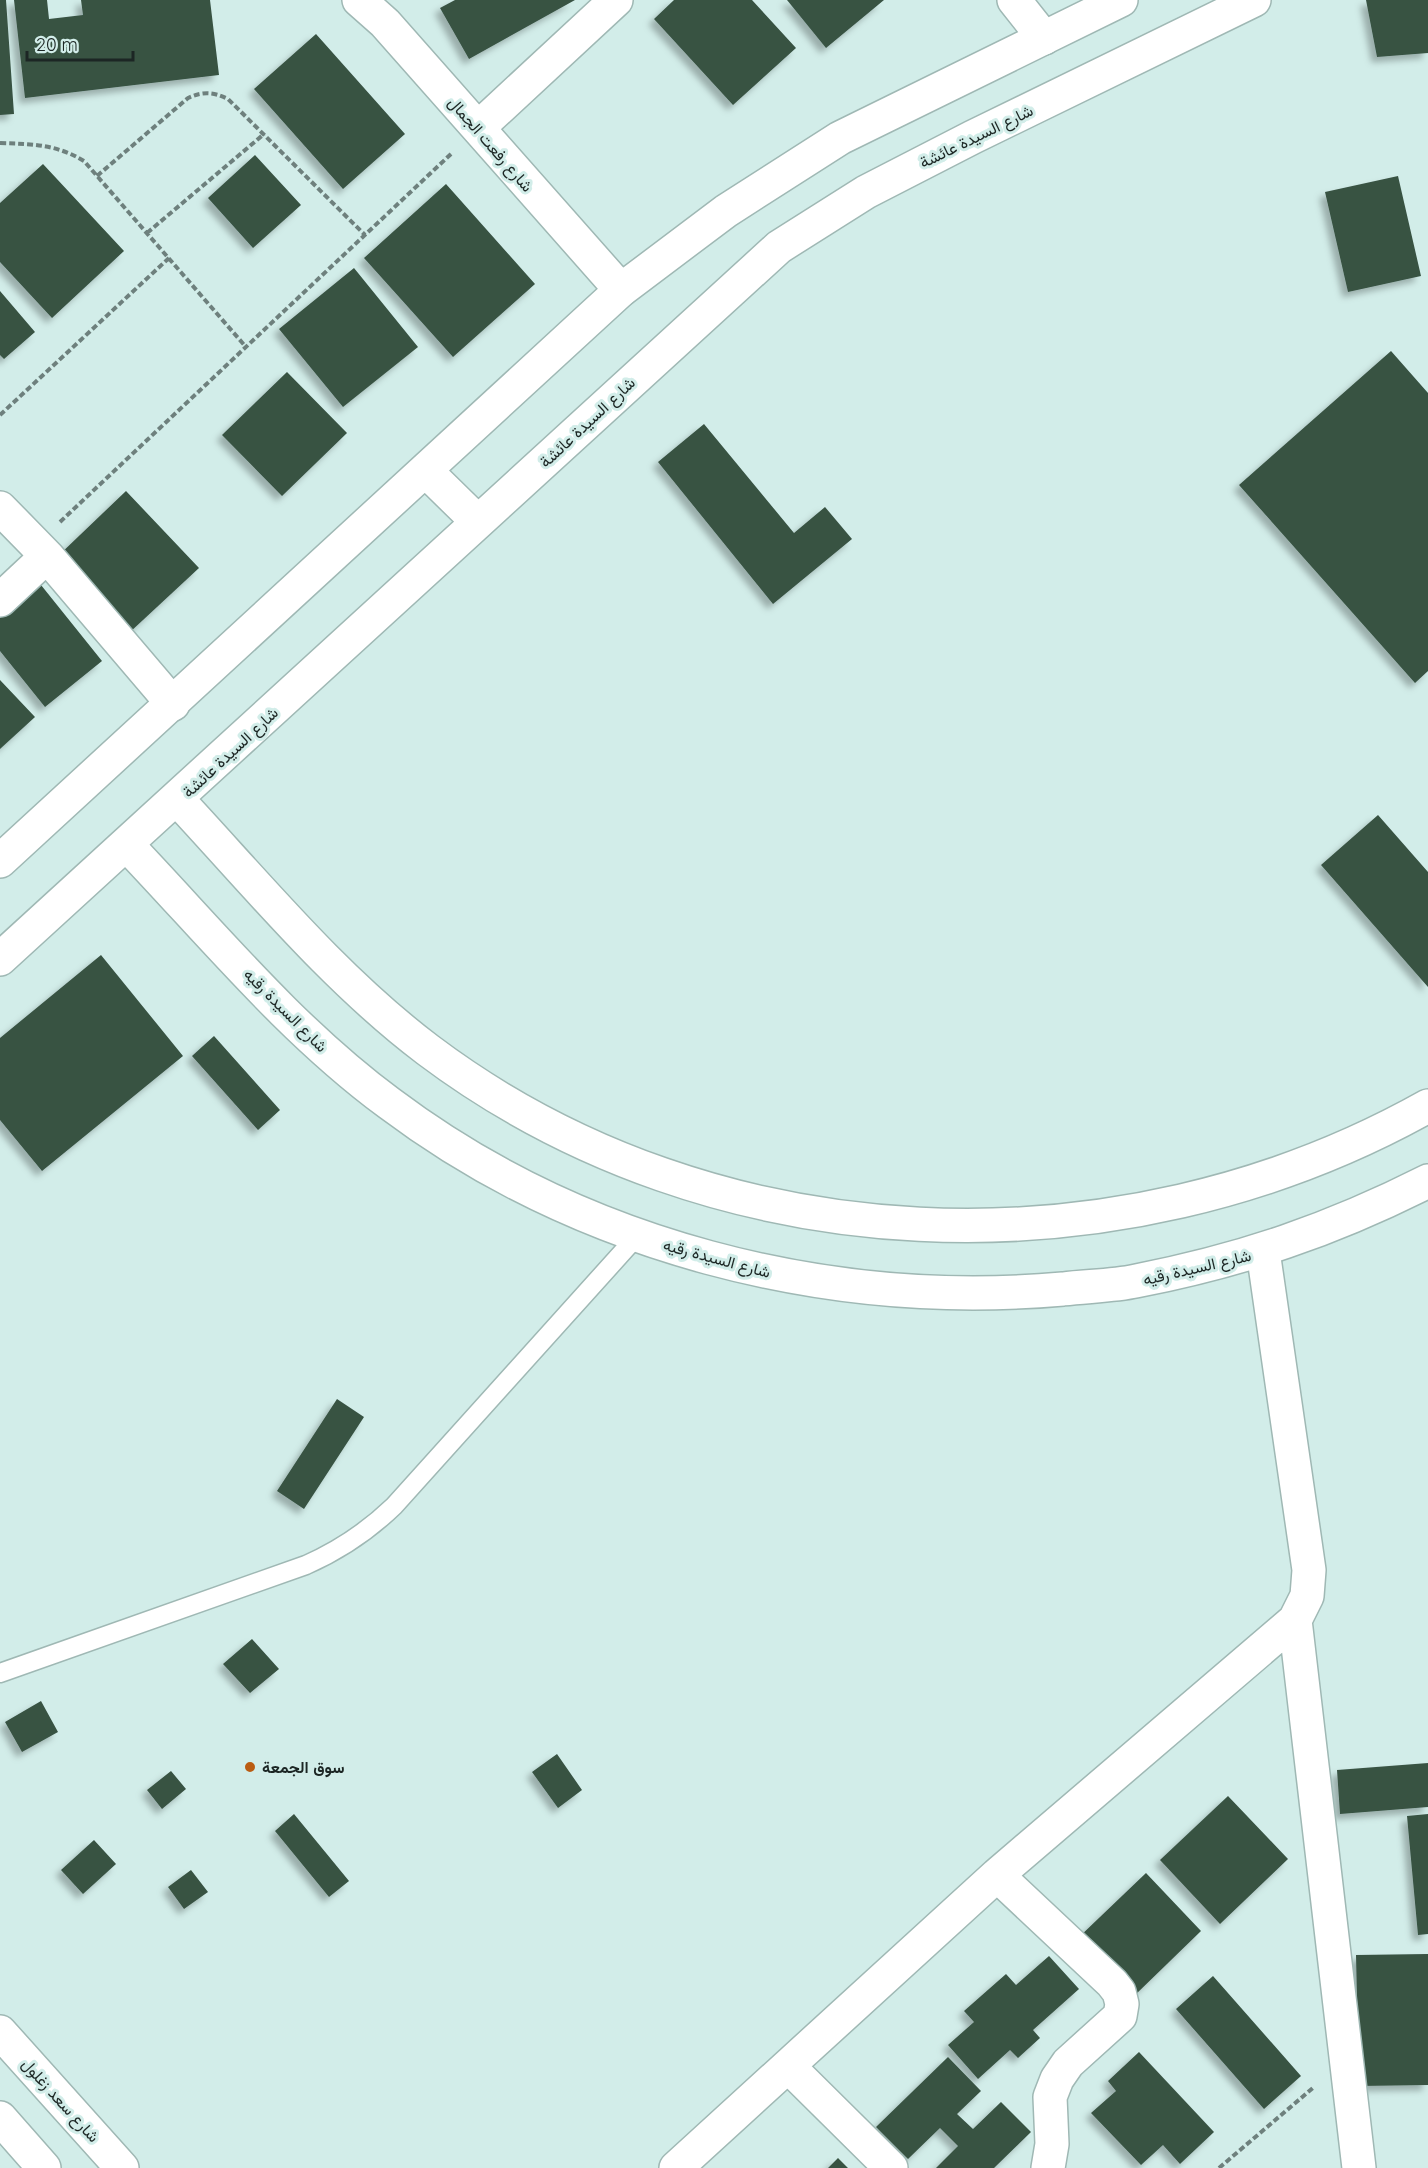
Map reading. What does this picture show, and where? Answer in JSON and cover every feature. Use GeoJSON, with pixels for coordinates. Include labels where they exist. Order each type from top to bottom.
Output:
{"type":"FeatureCollection","features":[{"type":"Feature","properties":{"kind":"street","name":"شارع رفعت الجمال"},"geometry":{"type":"LineString","coordinates":[[359,0],[385,22],[621,290]]}},
{"type":"Feature","properties":{"kind":"street"},"geometry":{"type":"LineString","coordinates":[[478,129],[616,0]]}},
{"type":"Feature","properties":{"kind":"street"},"geometry":{"type":"LineString","coordinates":[[1014,0],[1044,38]]}},
{"type":"Feature","properties":{"kind":"street"},"geometry":{"type":"LineString","coordinates":[[0,861],[173,705],[621,290],[726,211],[840,138],[1121,0]]}},
{"type":"Feature","properties":{"kind":"street","name":"شارع السيدة عائشة"},"geometry":{"type":"LineString","coordinates":[[0,959],[178,800],[478,522],[779,248],[885,182],[1254,0]]}},
{"type":"Feature","properties":{"kind":"street"},"geometry":{"type":"LineString","coordinates":[[426,471],[478,522]]}},
{"type":"Feature","properties":{"kind":"street"},"geometry":{"type":"LineString","coordinates":[[0,508],[41,551],[173,705]]}},
{"type":"Feature","properties":{"kind":"street"},"geometry":{"type":"LineString","coordinates":[[0,600],[41,551]]}},
{"type":"Feature","properties":{"kind":"street"},"geometry":{"type":"LineString","coordinates":[[178,800],[351,987],[429,1051],[515,1107],[607,1153],[703,1187],[802,1212],[903,1225],[1006,1226],[1108,1217],[1208,1196],[1305,1164],[1384,1131],[1428,1106]]}},
{"type":"Feature","properties":{"kind":"street","name":"شارع السيدة رقيه"},"geometry":{"type":"LineString","coordinates":[[127,844],[310,1038],[389,1104],[476,1161],[568,1208],[665,1245],[765,1272],[867,1288],[1000,1294],[1133,1282],[1263,1251],[1362,1214],[1428,1182]]}},
{"type":"Feature","properties":{"kind":"street"},"geometry":{"type":"LineString","coordinates":[[676,2168],[997,1875],[1295,1620],[1307,1596],[1309,1570],[1263,1251]]}},
{"type":"Feature","properties":{"kind":"street"},"geometry":{"type":"LineString","coordinates":[[1295,1620],[1359,2168]]}},
{"type":"Feature","properties":{"kind":"street"},"geometry":{"type":"LineString","coordinates":[[997,1875],[1112,1983],[1119,1992],[1122,2004],[1120,2016],[1068,2063],[1057,2079],[1050,2097],[1052,2144],[1048,2168]]}},
{"type":"Feature","properties":{"kind":"street","name":"شارع سعد زغلول"},"geometry":{"type":"LineString","coordinates":[[0,2032],[122,2168]]}},
{"type":"Feature","properties":{"kind":"street"},"geometry":{"type":"LineString","coordinates":[[788,2066],[891,2168]]}},
{"type":"Feature","properties":{"kind":"street"},"geometry":{"type":"LineString","coordinates":[[0,2118],[44,2168]]}},
{"type":"Feature","properties":{"kind":"lane"},"geometry":{"type":"LineString","coordinates":[[0,1673],[306,1565],[338,1550],[368,1530],[394,1506],[638,1235]]}},
{"type":"Feature","properties":{"kind":"path"},"geometry":{"type":"LineString","coordinates":[[97,176],[188,98],[208,92],[228,99],[365,235]]}},
{"type":"Feature","properties":{"kind":"path"},"geometry":{"type":"LineString","coordinates":[[41,551],[246,347],[478,129]]}},
{"type":"Feature","properties":{"kind":"path"},"geometry":{"type":"LineString","coordinates":[[147,233],[264,134]]}},
{"type":"Feature","properties":{"kind":"path"},"geometry":{"type":"LineString","coordinates":[[0,143],[49,145],[67,151],[84,161],[246,347]]}},
{"type":"Feature","properties":{"kind":"path"},"geometry":{"type":"LineString","coordinates":[[0,415],[169,258]]}},
{"type":"Feature","properties":{"kind":"path"},"geometry":{"type":"LineString","coordinates":[[1219,2168],[1347,2059]]}},
{"type":"Feature","properties":{"kind":"building"},"geometry":{"type":"Polygon","coordinates":[[[0,0],[6,0],[14,114],[0,115],[0,0]]]}},
{"type":"Feature","properties":{"kind":"building"},"geometry":{"type":"Polygon","coordinates":[[[14,0],[47,0],[49,19],[83,15],[81,0],[210,0],[219,75],[25,98],[14,0]]]}},
{"type":"Feature","properties":{"kind":"building"},"geometry":{"type":"Polygon","coordinates":[[[455,0],[575,0],[469,59],[440,8],[455,0]]]}},
{"type":"Feature","properties":{"kind":"building"},"geometry":{"type":"Polygon","coordinates":[[[674,0],[752,0],[796,48],[733,105],[654,19],[674,0]]]}},
{"type":"Feature","properties":{"kind":"building"},"geometry":{"type":"Polygon","coordinates":[[[787,0],[884,0],[826,48],[787,0]]]}},
{"type":"Feature","properties":{"kind":"building"},"geometry":{"type":"Polygon","coordinates":[[[1366,0],[1428,0],[1428,53],[1377,57],[1366,0]]]}},
{"type":"Feature","properties":{"kind":"building"},"geometry":{"type":"Polygon","coordinates":[[[316,34],[405,134],[343,189],[254,89],[316,34]]]}},
{"type":"Feature","properties":{"kind":"building"},"geometry":{"type":"Polygon","coordinates":[[[255,155],[301,205],[253,248],[208,198],[255,155]]]}},
{"type":"Feature","properties":{"kind":"building"},"geometry":{"type":"Polygon","coordinates":[[[43,164],[124,251],[52,318],[0,262],[0,203],[43,164]]]}},
{"type":"Feature","properties":{"kind":"building"},"geometry":{"type":"Polygon","coordinates":[[[1398,176],[1421,276],[1348,292],[1325,192],[1398,176]]]}},
{"type":"Feature","properties":{"kind":"building"},"geometry":{"type":"Polygon","coordinates":[[[446,184],[535,284],[453,357],[364,258],[446,184]]]}},
{"type":"Feature","properties":{"kind":"building"},"geometry":{"type":"Polygon","coordinates":[[[354,268],[418,347],[343,407],[279,329],[354,268]]]}},
{"type":"Feature","properties":{"kind":"building"},"geometry":{"type":"Polygon","coordinates":[[[0,291],[35,332],[4,359],[0,355],[0,291]]]}},
{"type":"Feature","properties":{"kind":"building"},"geometry":{"type":"Polygon","coordinates":[[[1391,351],[1428,393],[1428,671],[1415,683],[1239,485],[1391,351]]]}},
{"type":"Feature","properties":{"kind":"building"},"geometry":{"type":"Polygon","coordinates":[[[287,372],[347,433],[282,496],[222,435],[287,372]]]}},
{"type":"Feature","properties":{"kind":"building"},"geometry":{"type":"Polygon","coordinates":[[[704,424],[794,533],[825,507],[852,539],[773,604],[658,462],[704,424]]]}},
{"type":"Feature","properties":{"kind":"building"},"geometry":{"type":"Polygon","coordinates":[[[126,491],[199,568],[129,633],[57,557],[126,491]]]}},
{"type":"Feature","properties":{"kind":"building"},"geometry":{"type":"Polygon","coordinates":[[[41,585],[102,661],[45,707],[0,651],[0,618],[41,585]]]}},
{"type":"Feature","properties":{"kind":"building"},"geometry":{"type":"Polygon","coordinates":[[[0,680],[35,717],[0,749],[0,680]]]}},
{"type":"Feature","properties":{"kind":"building"},"geometry":{"type":"Polygon","coordinates":[[[1378,815],[1428,872],[1428,987],[1321,865],[1378,815]]]}},
{"type":"Feature","properties":{"kind":"building"},"geometry":{"type":"Polygon","coordinates":[[[101,955],[183,1056],[42,1171],[0,1120],[0,1038],[101,955]]]}},
{"type":"Feature","properties":{"kind":"building"},"geometry":{"type":"Polygon","coordinates":[[[214,1036],[280,1110],[258,1130],[192,1056],[214,1036]]]}},
{"type":"Feature","properties":{"kind":"building"},"geometry":{"type":"Polygon","coordinates":[[[337,1399],[364,1417],[304,1509],[277,1491],[337,1399]]]}},
{"type":"Feature","properties":{"kind":"building"},"geometry":{"type":"Polygon","coordinates":[[[252,1639],[279,1669],[250,1693],[223,1664],[252,1639]]]}},
{"type":"Feature","properties":{"kind":"building"},"geometry":{"type":"Polygon","coordinates":[[[41,1701],[58,1732],[22,1752],[5,1722],[41,1701]]]}},
{"type":"Feature","properties":{"kind":"building"},"geometry":{"type":"Polygon","coordinates":[[[557,1754],[582,1790],[558,1808],[532,1772],[557,1754]]]}},
{"type":"Feature","properties":{"kind":"building"},"geometry":{"type":"Polygon","coordinates":[[[1428,1763],[1428,1807],[1340,1814],[1337,1770],[1428,1763]]]}},
{"type":"Feature","properties":{"kind":"building"},"geometry":{"type":"Polygon","coordinates":[[[171,1771],[186,1789],[162,1809],[147,1790],[171,1771]]]}},
{"type":"Feature","properties":{"kind":"building"},"geometry":{"type":"Polygon","coordinates":[[[1228,1796],[1288,1859],[1220,1924],[1160,1860],[1228,1796]]]}},
{"type":"Feature","properties":{"kind":"building"},"geometry":{"type":"Polygon","coordinates":[[[294,1814],[349,1881],[329,1897],[275,1831],[294,1814]]]}},
{"type":"Feature","properties":{"kind":"building"},"geometry":{"type":"Polygon","coordinates":[[[1428,1814],[1428,1934],[1418,1935],[1407,1816],[1428,1814]]]}},
{"type":"Feature","properties":{"kind":"building"},"geometry":{"type":"Polygon","coordinates":[[[94,1840],[116,1864],[83,1894],[61,1870],[94,1840]]]}},
{"type":"Feature","properties":{"kind":"building"},"geometry":{"type":"Polygon","coordinates":[[[191,1870],[208,1892],[184,1909],[168,1887],[191,1870]]]}},
{"type":"Feature","properties":{"kind":"building"},"geometry":{"type":"Polygon","coordinates":[[[1146,1873],[1201,1931],[1133,1997],[1077,1939],[1146,1873]]]}},
{"type":"Feature","properties":{"kind":"building"},"geometry":{"type":"Polygon","coordinates":[[[1428,1954],[1428,2085],[1359,2086],[1356,1955],[1428,1954]]]}},
{"type":"Feature","properties":{"kind":"building"},"geometry":{"type":"Polygon","coordinates":[[[1049,1956],[1079,1989],[1033,2030],[1040,2038],[1018,2058],[1010,2050],[978,2079],[948,2045],[974,2022],[964,2011],[1006,1974],[1016,1985],[1049,1956]]]}},
{"type":"Feature","properties":{"kind":"building"},"geometry":{"type":"Polygon","coordinates":[[[1213,1976],[1301,2076],[1264,2109],[1176,2009],[1213,1976]]]}},
{"type":"Feature","properties":{"kind":"building"},"geometry":{"type":"Polygon","coordinates":[[[1139,2052],[1214,2132],[1180,2164],[1163,2145],[1141,2165],[1091,2113],[1116,2091],[1108,2081],[1139,2052]]]}},
{"type":"Feature","properties":{"kind":"building"},"geometry":{"type":"Polygon","coordinates":[[[948,2057],[981,2091],[957,2114],[973,2129],[1001,2102],[1031,2132],[994,2168],[936,2168],[958,2146],[940,2128],[908,2159],[876,2127],[948,2057]]]}},
{"type":"Feature","properties":{"kind":"building"},"geometry":{"type":"Polygon","coordinates":[[[838,2158],[848,2168],[828,2168],[838,2158]]]}},
{"type":"Feature","properties":{"kind":"place","name":"سوق الجمعة"},"geometry":{"type":"Point","coordinates":[250,1767]}}]}
